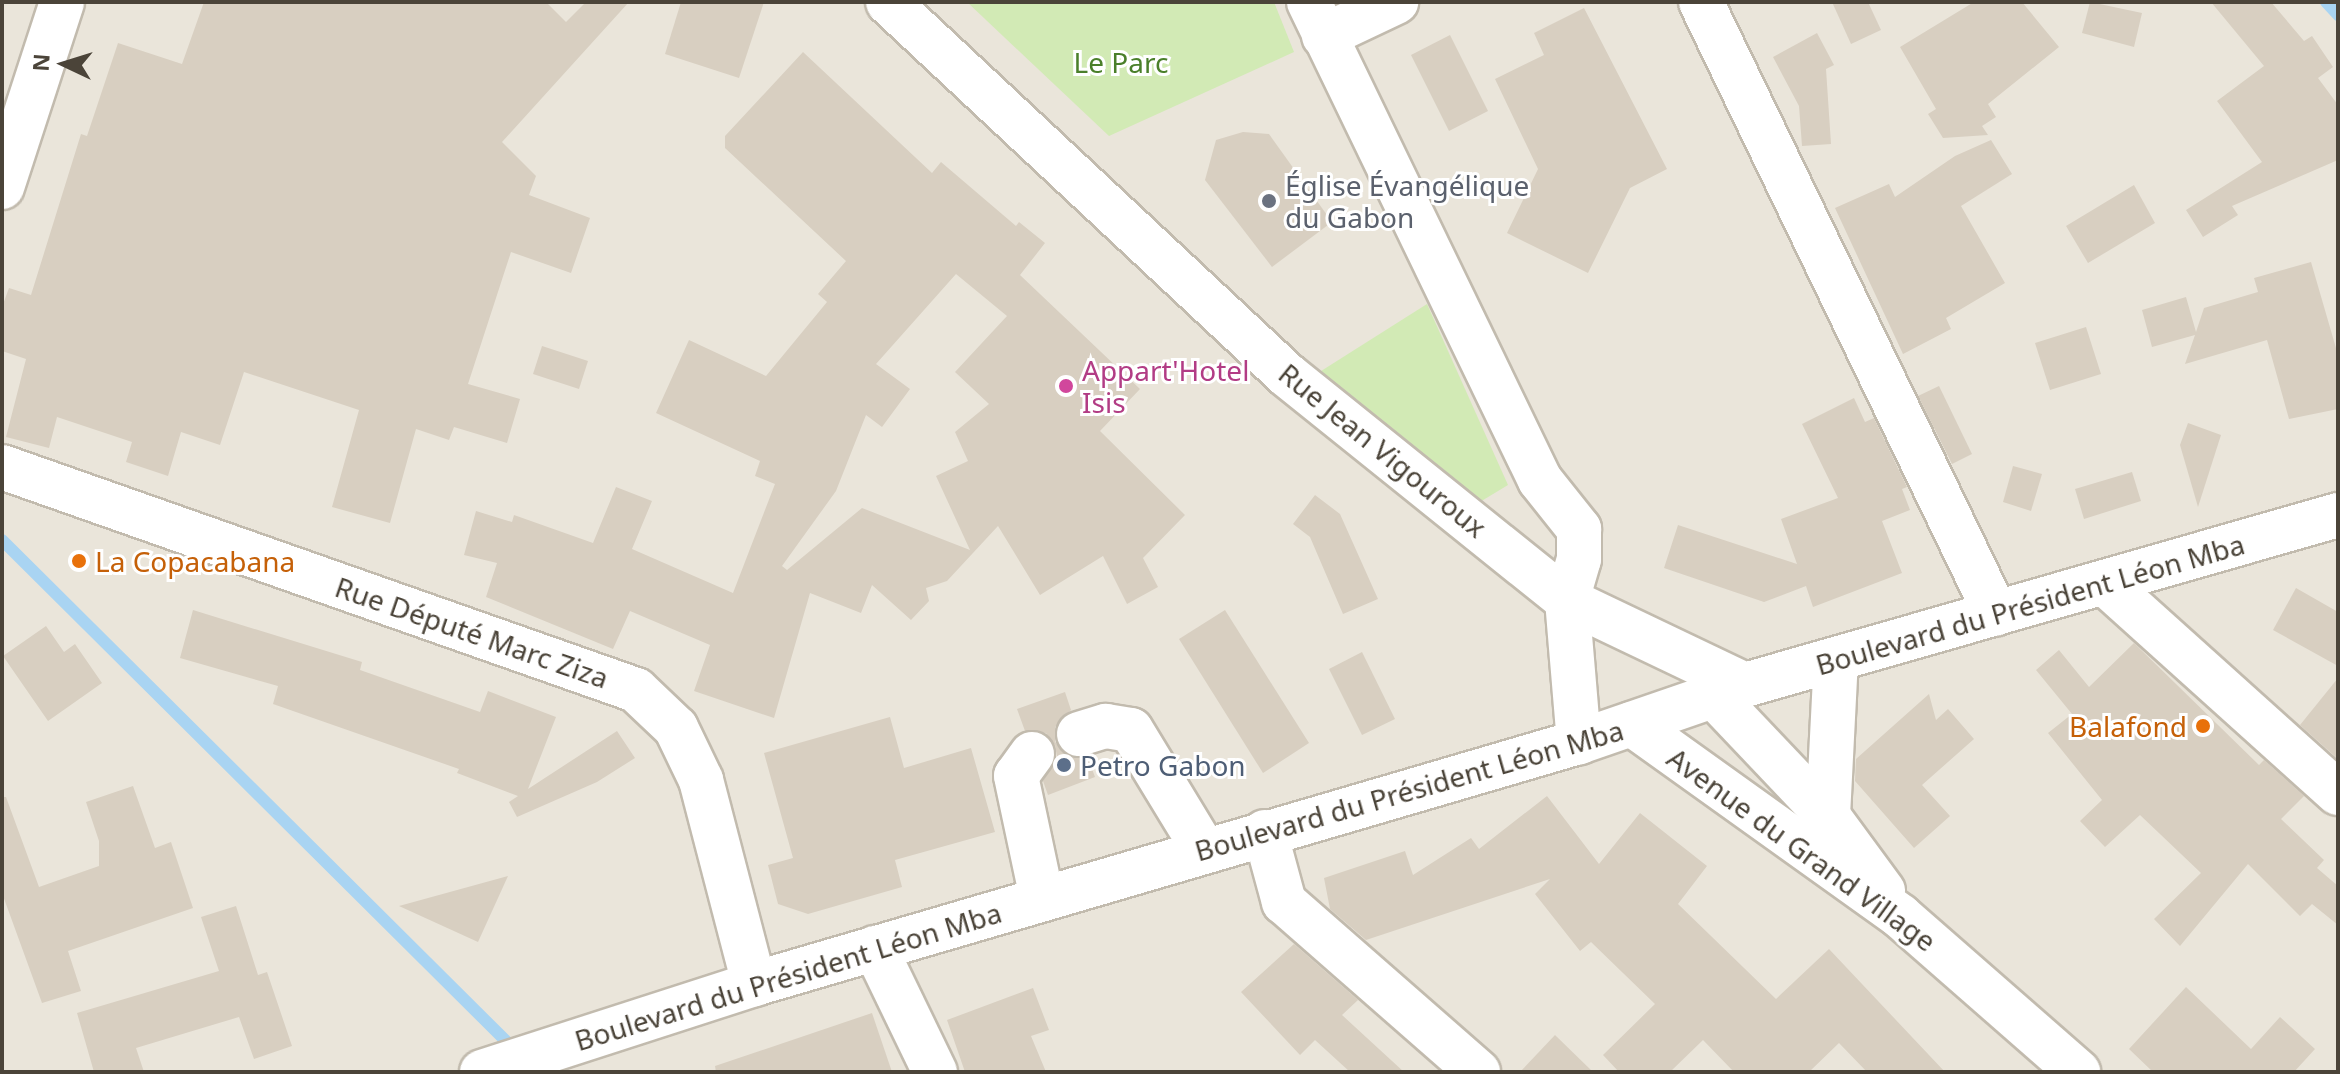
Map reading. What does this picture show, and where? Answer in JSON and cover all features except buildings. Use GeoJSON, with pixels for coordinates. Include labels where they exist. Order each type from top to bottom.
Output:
{"type":"FeatureCollection","features":[{"type":"Feature","properties":{"kind":"street"},"geometry":{"type":"LineString","coordinates":[[2,187],[62,2]]}},
{"type":"Feature","properties":{"kind":"street","name":"Rue Jean Vigouroux"},"geometry":{"type":"LineString","coordinates":[[888,2],[1287,375],[1567,600],[1729,690]]}},
{"type":"Feature","properties":{"kind":"street"},"geometry":{"type":"LineString","coordinates":[[1396,2],[1317,19],[1540,480],[1579,529],[1579,559],[1567,600],[1579,742]]}},
{"type":"Feature","properties":{"kind":"street"},"geometry":{"type":"LineString","coordinates":[[1701,2],[1996,614]]}},
{"type":"Feature","properties":{"kind":"street","name":"Rue Député Marc Ziza"},"geometry":{"type":"LineString","coordinates":[[2,467],[636,690],[676,728],[701,780],[754,984]]}},
{"type":"Feature","properties":{"kind":"street","name":"Boulevard du Président Léon Mba"},"geometry":{"type":"LineString","coordinates":[[484,1071],[754,984],[1579,742],[1729,690],[2107,585],[2338,515]]}},
{"type":"Feature","properties":{"kind":"street"},"geometry":{"type":"LineString","coordinates":[[2107,585],[2338,793]]}},
{"type":"Feature","properties":{"kind":"street"},"geometry":{"type":"LineString","coordinates":[[1828,816],[1836,659]]}},
{"type":"Feature","properties":{"kind":"street"},"geometry":{"type":"LineString","coordinates":[[1729,690],[1828,816],[1900,916]]}},
{"type":"Feature","properties":{"kind":"street","name":"Avenue du Grand Village"},"geometry":{"type":"LineString","coordinates":[[1632,724],[1900,916],[2078,1072]]}},
{"type":"Feature","properties":{"kind":"street"},"geometry":{"type":"LineString","coordinates":[[1079,734],[1106,726],[1131,730],[1204,850]]}},
{"type":"Feature","properties":{"kind":"street"},"geometry":{"type":"LineString","coordinates":[[1032,754],[1016,776],[1042,898]]}},
{"type":"Feature","properties":{"kind":"street"},"geometry":{"type":"LineString","coordinates":[[1265,832],[1284,902],[1478,1072]]}},
{"type":"Feature","properties":{"kind":"street"},"geometry":{"type":"LineString","coordinates":[[875,948],[935,1072]]}},
{"type":"Feature","properties":{"kind":"shaded area"},"geometry":{"type":"Polygon","coordinates":[[[2,2],[2338,2],[2338,1072],[2,1072],[2,2]]]}},
{"type":"Feature","properties":{"kind":"green space","name":"Le Parc"},"geometry":{"type":"Polygon","coordinates":[[[967,2],[1274,2],[1294,52],[1109,136],[967,2]]]}},
{"type":"Feature","properties":{"kind":"green space"},"geometry":{"type":"Polygon","coordinates":[[[1427,304],[1508,485],[1460,514],[1310,378],[1427,304]]]}},
{"type":"Feature","properties":{"kind":"waterway"},"geometry":{"type":"LineString","coordinates":[[2326,2],[2338,15]]}},
{"type":"Feature","properties":{"kind":"waterway"},"geometry":{"type":"LineString","coordinates":[[2,540],[516,1051]]}},
{"type":"Feature","properties":{"kind":"place","name":"Église Évangélique du Gabon"},"geometry":{"type":"Point","coordinates":[1269,201]}},
{"type":"Feature","properties":{"kind":"place","name":"Appart'Hotel Isis"},"geometry":{"type":"Point","coordinates":[1066,386]}},
{"type":"Feature","properties":{"kind":"place","name":"La Copacabana"},"geometry":{"type":"Point","coordinates":[79,561]}},
{"type":"Feature","properties":{"kind":"place","name":"Balafond"},"geometry":{"type":"Point","coordinates":[2203,726]}},
{"type":"Feature","properties":{"kind":"place","name":"Petro Gabon"},"geometry":{"type":"Point","coordinates":[1064,765]}}]}
